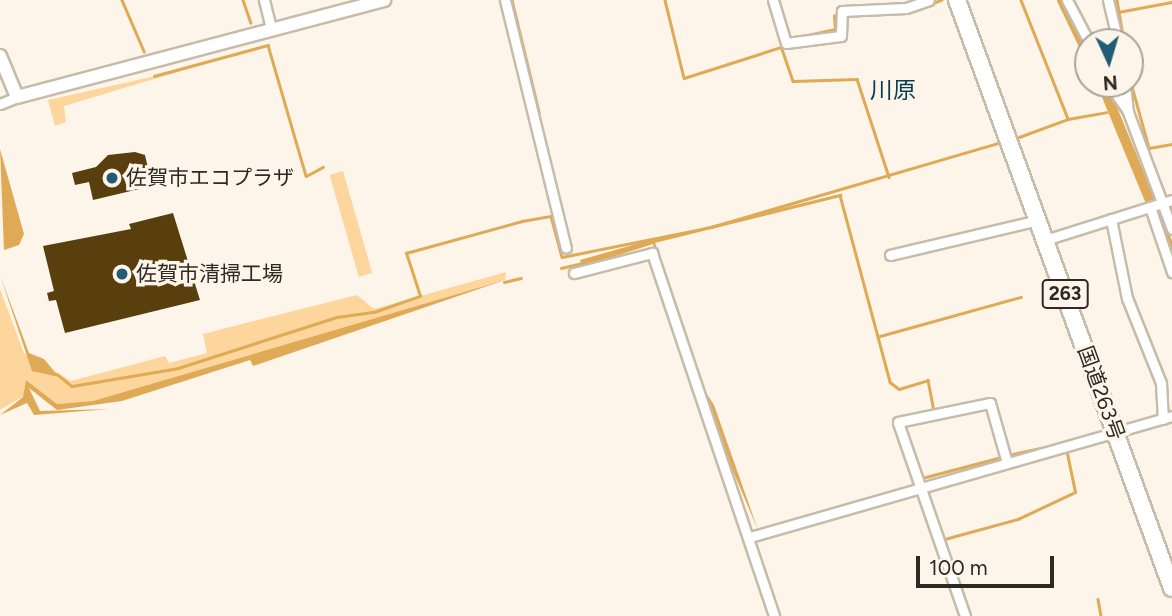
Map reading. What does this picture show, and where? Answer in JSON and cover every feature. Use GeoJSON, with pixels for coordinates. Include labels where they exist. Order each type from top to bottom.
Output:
{"type":"FeatureCollection","features":[{"type":"Feature","properties":{"kind":"highway","name":"国道263号"},"geometry":{"type":"LineString","coordinates":[[957,0],[1172,588]]}},
{"type":"Feature","properties":{"kind":"street"},"geometry":{"type":"LineString","coordinates":[[264,0],[271,29]]}},
{"type":"Feature","properties":{"kind":"street"},"geometry":{"type":"LineString","coordinates":[[0,104],[17,97],[384,0]]}},
{"type":"Feature","properties":{"kind":"street"},"geometry":{"type":"LineString","coordinates":[[505,0],[566,248]]}},
{"type":"Feature","properties":{"kind":"street"},"geometry":{"type":"LineString","coordinates":[[773,0],[789,42],[841,36],[840,13],[906,8],[929,0]]}},
{"type":"Feature","properties":{"kind":"street"},"geometry":{"type":"LineString","coordinates":[[1067,0],[1082,28]]}},
{"type":"Feature","properties":{"kind":"street"},"geometry":{"type":"LineString","coordinates":[[1108,0],[1115,28]]}},
{"type":"Feature","properties":{"kind":"street"},"geometry":{"type":"LineString","coordinates":[[0,56],[17,97]]}},
{"type":"Feature","properties":{"kind":"street"},"geometry":{"type":"LineString","coordinates":[[1118,98],[1128,112],[1167,201],[1172,229]]}},
{"type":"Feature","properties":{"kind":"street"},"geometry":{"type":"LineString","coordinates":[[1126,98],[1128,112]]}},
{"type":"Feature","properties":{"kind":"street"},"geometry":{"type":"LineString","coordinates":[[1045,240],[1167,201]]}},
{"type":"Feature","properties":{"kind":"street"},"geometry":{"type":"LineString","coordinates":[[1150,207],[1172,272]]}},
{"type":"Feature","properties":{"kind":"street"},"geometry":{"type":"LineString","coordinates":[[755,535],[921,486],[1005,456],[1116,433],[1167,417],[1161,383],[1127,298],[1111,219]]}},
{"type":"Feature","properties":{"kind":"street"},"geometry":{"type":"LineString","coordinates":[[890,255],[1038,220]]}},
{"type":"Feature","properties":{"kind":"street"},"geometry":{"type":"LineString","coordinates":[[574,273],[652,253],[693,389],[707,407],[755,535],[774,616]]}},
{"type":"Feature","properties":{"kind":"street"},"geometry":{"type":"LineString","coordinates":[[965,616],[921,486],[898,429],[898,422],[918,421],[990,403],[1005,456]]}},
{"type":"Feature","properties":{"kind":"shaded area"},"geometry":{"type":"Polygon","coordinates":[[[191,68],[64,106],[66,122],[55,126],[48,100],[191,68]]]}},
{"type":"Feature","properties":{"kind":"shaded area"},"geometry":{"type":"Polygon","coordinates":[[[0,149],[24,234],[19,245],[4,250],[0,149]]]}},
{"type":"Feature","properties":{"kind":"shaded area"},"geometry":{"type":"Polygon","coordinates":[[[343,171],[372,273],[359,277],[330,175],[343,171]]]}},
{"type":"Feature","properties":{"kind":"shaded area"},"geometry":{"type":"Polygon","coordinates":[[[654,239],[700,383],[714,405],[758,530],[697,386],[653,244],[582,267],[580,260],[654,239]]]}},
{"type":"Feature","properties":{"kind":"shaded area"},"geometry":{"type":"Polygon","coordinates":[[[506,272],[505,280],[94,401],[57,404],[26,380],[24,396],[0,410],[0,289],[24,353],[71,381],[165,356],[169,363],[207,353],[203,334],[357,295],[374,309],[506,272]]]}},
{"type":"Feature","properties":{"kind":"shaded area"},"geometry":{"type":"Polygon","coordinates":[[[0,275],[29,353],[44,359],[59,377],[32,371],[0,275]]]}},
{"type":"Feature","properties":{"kind":"shaded area"},"geometry":{"type":"Polygon","coordinates":[[[505,280],[253,366],[250,360],[122,401],[57,410],[29,388],[40,411],[110,409],[34,415],[27,403],[0,415],[23,397],[26,380],[57,404],[93,401],[505,280]]]}},
{"type":"Feature","properties":{"kind":"building","name":"佐賀市エコプラザ"},"geometry":{"type":"Polygon","coordinates":[[[135,152],[145,155],[152,186],[93,200],[89,182],[75,185],[72,173],[96,167],[108,155],[135,152]]]}},
{"type":"Feature","properties":{"kind":"building","name":"佐賀市清掃工場"},"geometry":{"type":"Polygon","coordinates":[[[173,213],[200,300],[65,333],[56,300],[49,301],[47,293],[54,291],[43,246],[131,229],[129,224],[173,213]]]}},
{"type":"Feature","properties":{"kind":"waterway"},"geometry":{"type":"LineString","coordinates":[[122,0],[144,51]]}},
{"type":"Feature","properties":{"kind":"waterway"},"geometry":{"type":"LineString","coordinates":[[243,0],[251,23]]}},
{"type":"Feature","properties":{"kind":"waterway"},"geometry":{"type":"LineString","coordinates":[[512,0],[539,112]]}},
{"type":"Feature","properties":{"kind":"waterway"},"geometry":{"type":"LineString","coordinates":[[665,0],[684,78],[784,46]]}},
{"type":"Feature","properties":{"kind":"waterway"},"geometry":{"type":"LineString","coordinates":[[778,0],[789,39]]}},
{"type":"Feature","properties":{"kind":"waterway"},"geometry":{"type":"LineString","coordinates":[[930,4],[941,0]]}},
{"type":"Feature","properties":{"kind":"waterway"},"geometry":{"type":"LineString","coordinates":[[1021,0],[1068,119],[1106,112]]}},
{"type":"Feature","properties":{"kind":"waterway"},"geometry":{"type":"LineString","coordinates":[[1062,0],[1075,28]]}},
{"type":"Feature","properties":{"kind":"waterway"},"geometry":{"type":"LineString","coordinates":[[1117,0],[1122,28]]}},
{"type":"Feature","properties":{"kind":"waterway"},"geometry":{"type":"LineString","coordinates":[[1118,12],[1172,2]]}},
{"type":"Feature","properties":{"kind":"waterway"},"geometry":{"type":"LineString","coordinates":[[794,38],[835,29],[834,16],[840,15]]}},
{"type":"Feature","properties":{"kind":"waterway"},"geometry":{"type":"LineString","coordinates":[[154,76],[268,45],[306,176],[323,167]]}},
{"type":"Feature","properties":{"kind":"waterway"},"geometry":{"type":"LineString","coordinates":[[782,49],[793,81],[857,79],[889,177]]}},
{"type":"Feature","properties":{"kind":"waterway"},"geometry":{"type":"LineString","coordinates":[[1108,98],[1172,254]]}},
{"type":"Feature","properties":{"kind":"waterway"},"geometry":{"type":"LineString","coordinates":[[1135,98],[1149,148],[1172,144]]}},
{"type":"Feature","properties":{"kind":"waterway"},"geometry":{"type":"LineString","coordinates":[[1019,137],[1068,119]]}},
{"type":"Feature","properties":{"kind":"waterway"},"geometry":{"type":"LineString","coordinates":[[57,374],[72,386],[178,368],[337,317],[374,312],[420,296],[406,253],[522,221],[551,216],[562,257],[711,227],[999,143]]}},
{"type":"Feature","properties":{"kind":"waterway"},"geometry":{"type":"LineString","coordinates":[[654,241],[840,195],[890,382],[899,389],[928,380],[934,411]]}},
{"type":"Feature","properties":{"kind":"waterway"},"geometry":{"type":"LineString","coordinates":[[561,268],[582,263]]}},
{"type":"Feature","properties":{"kind":"waterway"},"geometry":{"type":"LineString","coordinates":[[504,282],[521,278]]}},
{"type":"Feature","properties":{"kind":"waterway"},"geometry":{"type":"LineString","coordinates":[[880,336],[1021,297]]}},
{"type":"Feature","properties":{"kind":"waterway"},"geometry":{"type":"LineString","coordinates":[[1008,455],[1064,443]]}},
{"type":"Feature","properties":{"kind":"waterway"},"geometry":{"type":"LineString","coordinates":[[941,540],[1018,519],[1075,492],[1066,449]]}},
{"type":"Feature","properties":{"kind":"waterway"},"geometry":{"type":"LineString","coordinates":[[922,478],[1002,457]]}},
{"type":"Feature","properties":{"kind":"waterway"},"geometry":{"type":"LineString","coordinates":[[1098,599],[1101,616]]}},
{"type":"Feature","properties":{"kind":"place","name":"佐賀市エコプラザ"},"geometry":{"type":"Point","coordinates":[112,178]}},
{"type":"Feature","properties":{"kind":"place","name":"佐賀市清掃工場"},"geometry":{"type":"Point","coordinates":[122,274]}},
{"type":"Feature","properties":{"kind":"district","name":"川原"},"geometry":{"type":"Point","coordinates":[893,90]}}]}
